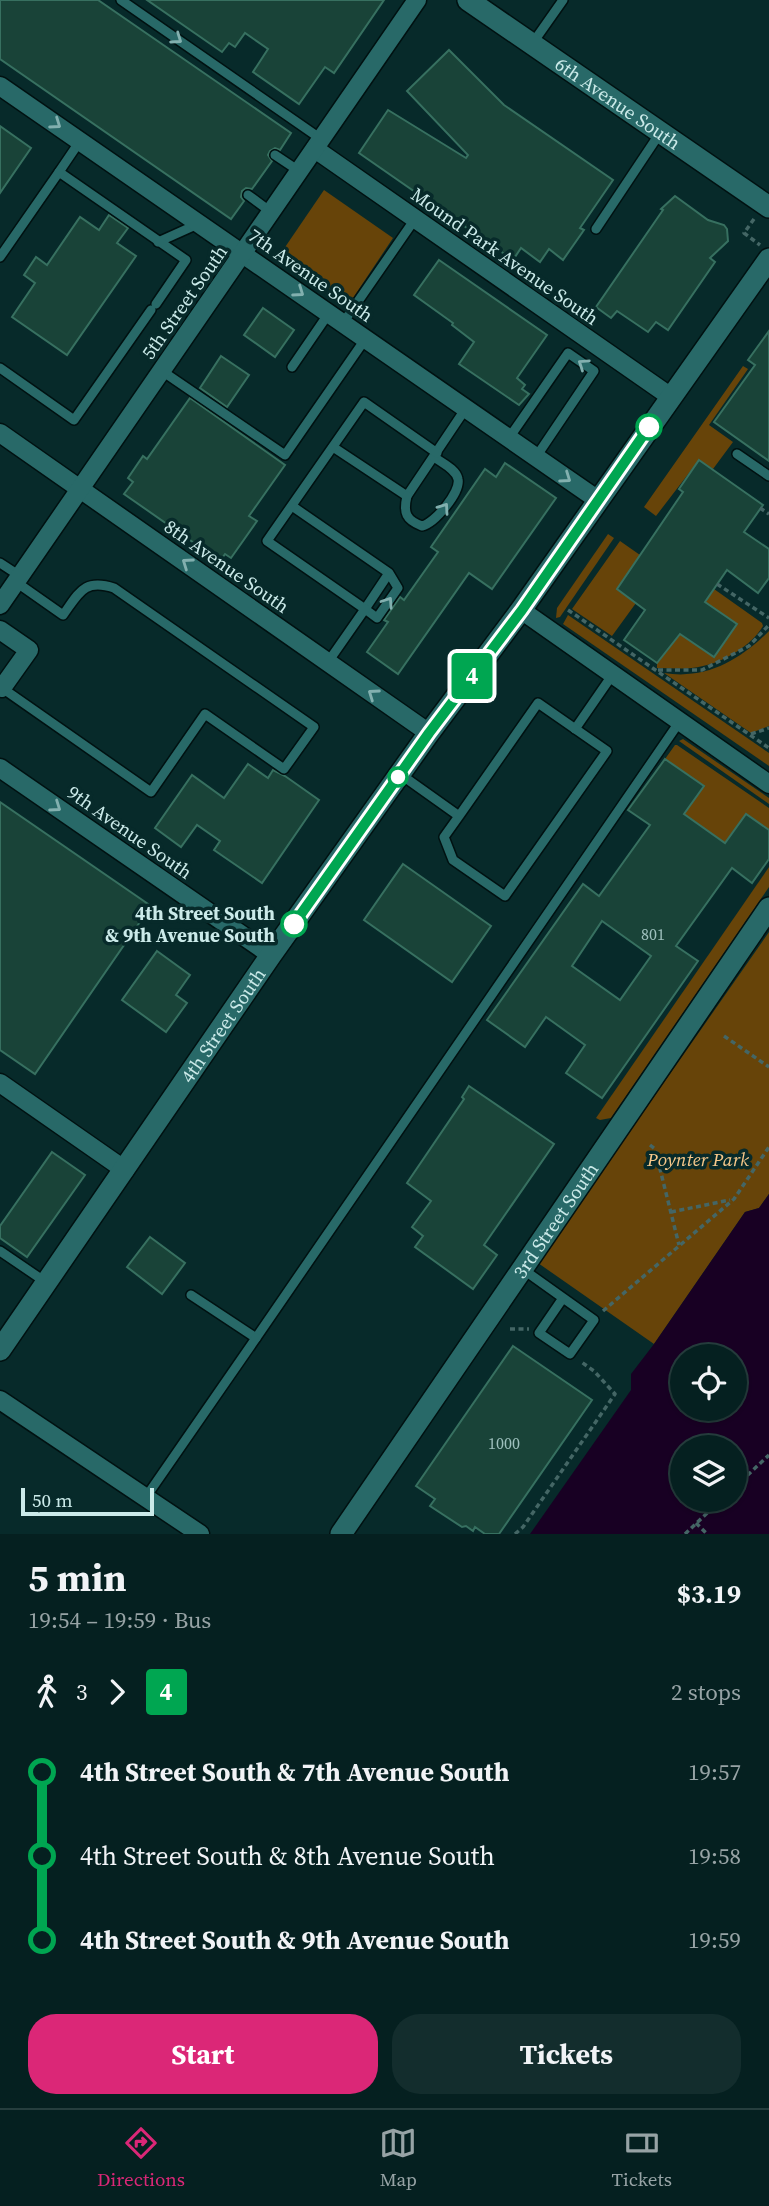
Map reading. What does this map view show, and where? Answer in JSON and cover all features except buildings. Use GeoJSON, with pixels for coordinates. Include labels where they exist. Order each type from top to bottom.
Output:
{"type":"FeatureCollection","features":[{"type":"Feature","properties":{"kind":"main road","name":"6th Avenue South"},"geometry":{"type":"LineString","coordinates":[[468,0],[766,206]]}},
{"type":"Feature","properties":{"kind":"main road","name":"4th Street South"},"geometry":{"type":"LineString","coordinates":[[0,1350],[271,956],[429,733],[522,610],[769,259]]}},
{"type":"Feature","properties":{"kind":"main road","name":"3rd Street South"},"geometry":{"type":"LineString","coordinates":[[341,1534],[769,908]]}},
{"type":"Feature","properties":{"kind":"street","name":"5th Street South"},"geometry":{"type":"LineString","coordinates":[[0,605],[417,0]]}},
{"type":"Feature","properties":{"kind":"street","name":"7th Avenue South"},"geometry":{"type":"LineString","coordinates":[[0,86],[598,500]]}},
{"type":"Feature","properties":{"kind":"street","name":"Mound Park Avenue South"},"geometry":{"type":"LineString","coordinates":[[318,144],[415,219],[671,397]]}},
{"type":"Feature","properties":{"kind":"street","name":"8th Avenue South"},"geometry":{"type":"LineString","coordinates":[[0,433],[429,733]]}},
{"type":"Feature","properties":{"kind":"street"},"geometry":{"type":"LineString","coordinates":[[522,610],[769,784]]}},
{"type":"Feature","properties":{"kind":"street"},"geometry":{"type":"LineString","coordinates":[[0,630],[29,650],[1,687]]}},
{"type":"Feature","properties":{"kind":"street","name":"9th Avenue South"},"geometry":{"type":"LineString","coordinates":[[0,768],[271,956]]}},
{"type":"Feature","properties":{"kind":"street"},"geometry":{"type":"LineString","coordinates":[[0,1083],[125,1170]]}},
{"type":"Feature","properties":{"kind":"street"},"geometry":{"type":"LineString","coordinates":[[0,1400],[200,1534]]}},
{"type":"Feature","properties":{"kind":"lane"},"geometry":{"type":"LineString","coordinates":[[121,0],[318,144]]}},
{"type":"Feature","properties":{"kind":"lane"},"geometry":{"type":"LineString","coordinates":[[532,44],[564,0]]}},
{"type":"Feature","properties":{"kind":"lane"},"geometry":{"type":"LineString","coordinates":[[596,229],[660,132]]}},
{"type":"Feature","properties":{"kind":"lane"},"geometry":{"type":"LineString","coordinates":[[0,257],[80,141]]}},
{"type":"Feature","properties":{"kind":"lane"},"geometry":{"type":"LineString","coordinates":[[275,155],[299,172]]}},
{"type":"Feature","properties":{"kind":"lane"},"geometry":{"type":"LineString","coordinates":[[0,368],[74,420],[186,260],[59,172]]}},
{"type":"Feature","properties":{"kind":"lane"},"geometry":{"type":"LineString","coordinates":[[248,195],[271,212]]}},
{"type":"Feature","properties":{"kind":"lane"},"geometry":{"type":"LineString","coordinates":[[292,367],[336,318],[415,219]]}},
{"type":"Feature","properties":{"kind":"lane"},"geometry":{"type":"LineString","coordinates":[[158,242],[200,223]]}},
{"type":"Feature","properties":{"kind":"lane"},"geometry":{"type":"LineString","coordinates":[[162,371],[285,456],[366,338]]}},
{"type":"Feature","properties":{"kind":"lane"},"geometry":{"type":"LineString","coordinates":[[509,438],[568,353],[594,372],[536,457]]}},
{"type":"Feature","properties":{"kind":"lane"},"geometry":{"type":"LineString","coordinates":[[292,506],[389,573],[398,588],[377,618],[267,541],[364,402],[435,455],[455,472],[459,480],[458,488],[436,520],[422,526],[413,522],[404,508],[407,496],[435,455],[466,408]]}},
{"type":"Feature","properties":{"kind":"lane"},"geometry":{"type":"LineString","coordinates":[[333,447],[407,496]]}},
{"type":"Feature","properties":{"kind":"lane"},"geometry":{"type":"LineString","coordinates":[[737,454],[769,476]]}},
{"type":"Feature","properties":{"kind":"lane"},"geometry":{"type":"LineString","coordinates":[[0,563],[63,615],[81,589],[97,584],[114,588],[314,726],[284,769],[205,714],[151,792],[1,687]]}},
{"type":"Feature","properties":{"kind":"lane"},"geometry":{"type":"LineString","coordinates":[[328,662],[389,573]]}},
{"type":"Feature","properties":{"kind":"lane"},"geometry":{"type":"LineString","coordinates":[[575,729],[613,674]]}},
{"type":"Feature","properties":{"kind":"lane"},"geometry":{"type":"LineString","coordinates":[[538,703],[607,751],[505,896],[453,860],[444,838],[459,816],[538,703]]}},
{"type":"Feature","properties":{"kind":"lane"},"geometry":{"type":"LineString","coordinates":[[146,1497],[680,721]]}},
{"type":"Feature","properties":{"kind":"lane"},"geometry":{"type":"LineString","coordinates":[[400,774],[459,816]]}},
{"type":"Feature","properties":{"kind":"lane"},"geometry":{"type":"LineString","coordinates":[[0,1251],[47,1283]]}},
{"type":"Feature","properties":{"kind":"lane"},"geometry":{"type":"LineString","coordinates":[[522,1269],[563,1298],[594,1320],[570,1354],[539,1333],[563,1298]]}},
{"type":"Feature","properties":{"kind":"lane"},"geometry":{"type":"LineString","coordinates":[[191,1295],[256,1338]]}},
{"type":"Feature","properties":{"kind":"path"},"geometry":{"type":"LineString","coordinates":[[766,206],[744,233],[769,251]]}},
{"type":"Feature","properties":{"kind":"path"},"geometry":{"type":"LineString","coordinates":[[760,508],[769,514]]}},
{"type":"Feature","properties":{"kind":"path"},"geometry":{"type":"LineString","coordinates":[[718,584],[769,618]]}},
{"type":"Feature","properties":{"kind":"path"},"geometry":{"type":"LineString","coordinates":[[568,610],[769,748]]}},
{"type":"Feature","properties":{"kind":"path"},"geometry":{"type":"LineString","coordinates":[[656,670],[702,670],[749,646],[769,625]]}},
{"type":"Feature","properties":{"kind":"path"},"geometry":{"type":"LineString","coordinates":[[750,735],[769,727]]}},
{"type":"Feature","properties":{"kind":"path"},"geometry":{"type":"LineString","coordinates":[[723,1036],[769,1067]]}},
{"type":"Feature","properties":{"kind":"path"},"geometry":{"type":"LineString","coordinates":[[650,1145],[655,1149],[679,1245]]}},
{"type":"Feature","properties":{"kind":"path"},"geometry":{"type":"LineString","coordinates":[[594,1320],[734,1199],[769,1147]]}},
{"type":"Feature","properties":{"kind":"path"},"geometry":{"type":"LineString","coordinates":[[671,1212],[734,1199]]}},
{"type":"Feature","properties":{"kind":"path"},"geometry":{"type":"LineString","coordinates":[[515,1534],[523,1527],[615,1394],[594,1371],[570,1354]]}},
{"type":"Feature","properties":{"kind":"path"},"geometry":{"type":"LineString","coordinates":[[747,1476],[769,1455]]}},
{"type":"Feature","properties":{"kind":"path"},"geometry":{"type":"LineString","coordinates":[[685,1534],[708,1512]]}},
{"type":"Feature","properties":{"kind":"path"},"geometry":{"type":"LineString","coordinates":[[696,1523],[707,1534]]}},
{"type":"Feature","properties":{"kind":"green space"},"geometry":{"type":"Polygon","coordinates":[[[324,190],[393,238],[349,304],[279,256],[324,190]]]}},
{"type":"Feature","properties":{"kind":"green space"},"geometry":{"type":"Polygon","coordinates":[[[743,366],[748,369],[709,425],[733,442],[713,469],[699,460],[656,516],[644,507],[743,366]]]}},
{"type":"Feature","properties":{"kind":"green space"},"geometry":{"type":"Polygon","coordinates":[[[608,534],[614,538],[560,617],[556,618],[557,608],[608,534]]]}},
{"type":"Feature","properties":{"kind":"green space"},"geometry":{"type":"Polygon","coordinates":[[[620,541],[640,555],[617,589],[636,603],[612,636],[572,609],[620,541]]]}},
{"type":"Feature","properties":{"kind":"green space"},"geometry":{"type":"Polygon","coordinates":[[[714,589],[762,623],[758,633],[737,652],[711,664],[692,668],[657,668],[657,663],[680,634],[714,656],[736,624],[705,602],[714,589]]]}},
{"type":"Feature","properties":{"kind":"green space"},"geometry":{"type":"Polygon","coordinates":[[[568,615],[769,753],[769,766],[563,624],[568,615]]]}},
{"type":"Feature","properties":{"kind":"green space"},"geometry":{"type":"Polygon","coordinates":[[[769,631],[769,726],[751,733],[664,673],[694,673],[721,666],[746,651],[769,631]]]}},
{"type":"Feature","properties":{"kind":"green space"},"geometry":{"type":"Polygon","coordinates":[[[683,739],[769,798],[769,804],[679,741],[683,739]]]}},
{"type":"Feature","properties":{"kind":"green space"},"geometry":{"type":"Polygon","coordinates":[[[675,745],[769,808],[769,830],[746,814],[725,843],[684,814],[704,786],[665,759],[675,745]]]}},
{"type":"Feature","properties":{"kind":"green space"},"geometry":{"type":"Polygon","coordinates":[[[769,867],[769,887],[611,1118],[596,1118],[769,867]]]}},
{"type":"Feature","properties":{"kind":"green space","name":"Poynter Park"},"geometry":{"type":"Polygon","coordinates":[[[769,932],[769,1194],[759,1208],[745,1212],[654,1344],[538,1263],[769,932]]]}},
{"type":"Feature","properties":{"kind":"shaded area"},"geometry":{"type":"Polygon","coordinates":[[[769,1194],[769,1534],[530,1534],[631,1390],[631,1374],[745,1212],[759,1208],[769,1194]]]}},
{"type":"Feature","properties":{"kind":"bus line","name":"4"},"geometry":{"type":"LineString","coordinates":[[294,924],[429,733],[522,610],[649,427]]}},
{"type":"Feature","properties":{"kind":"place","name":"4th Street South & 9th Avenue South"},"geometry":{"type":"Point","coordinates":[294,924]}}]}
